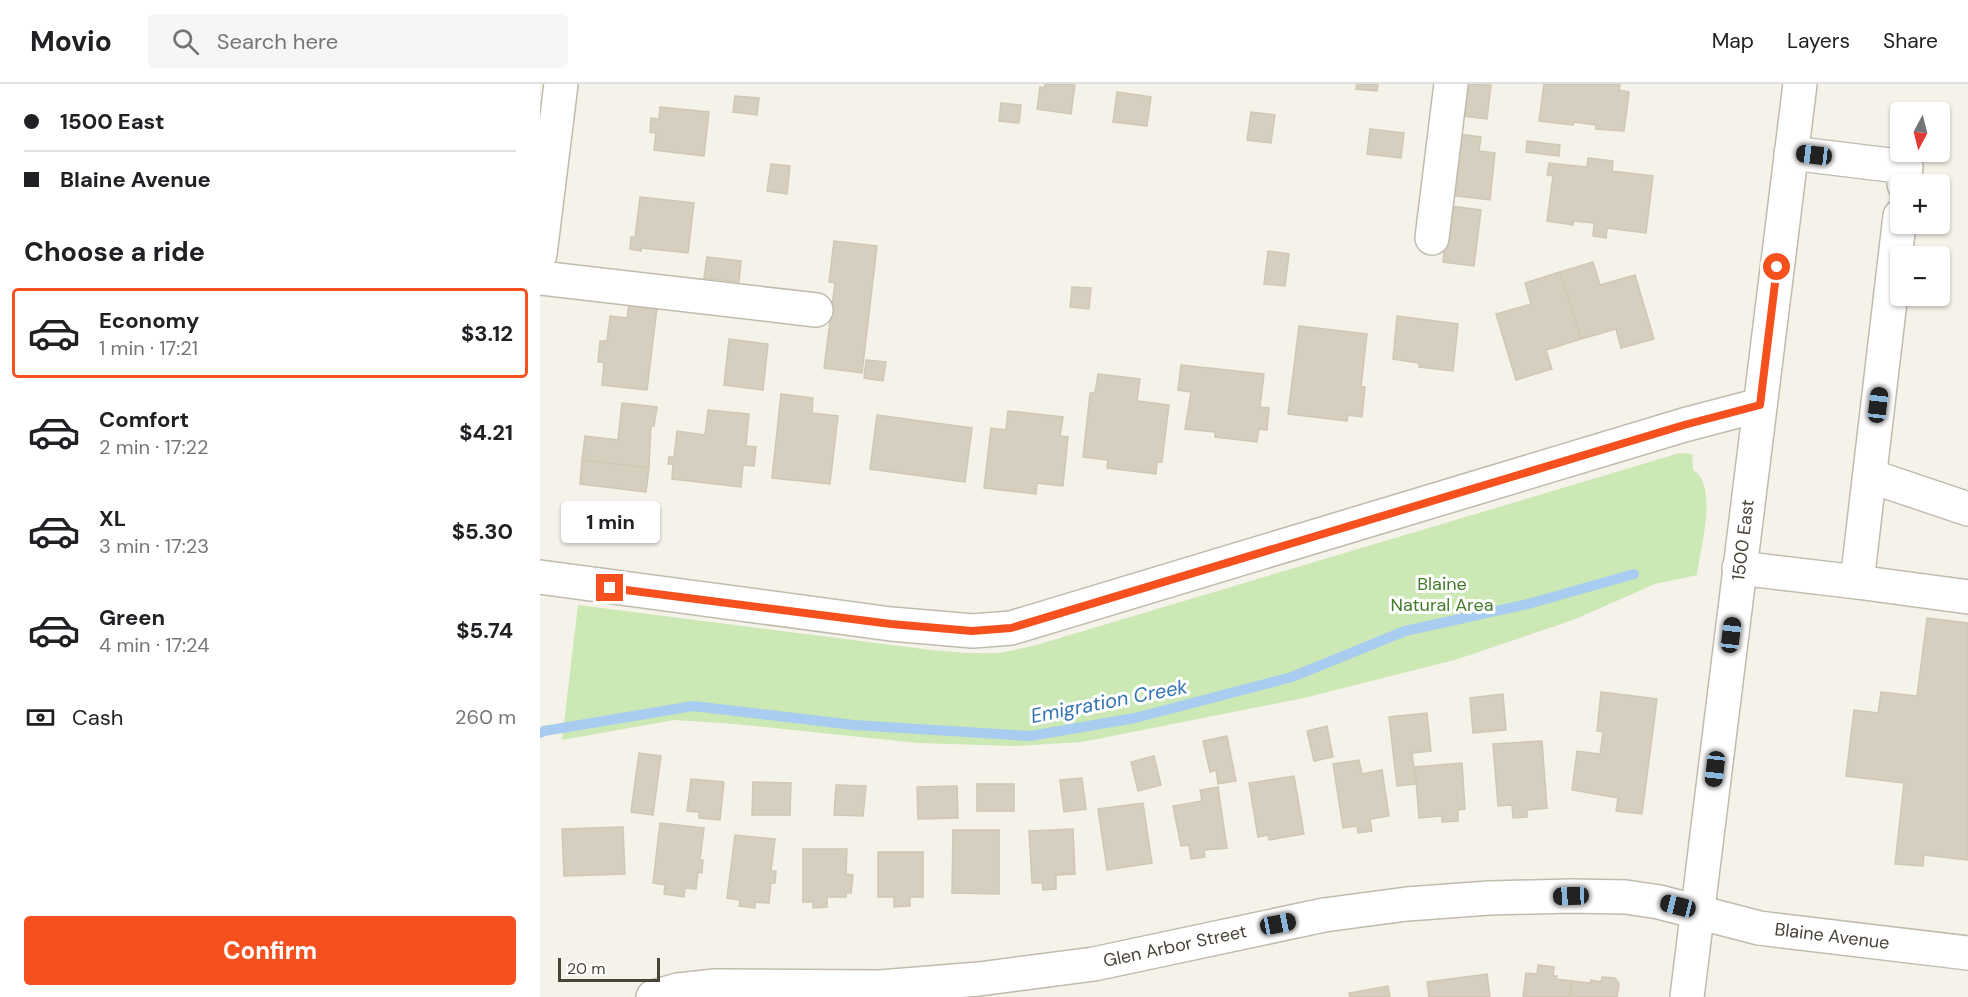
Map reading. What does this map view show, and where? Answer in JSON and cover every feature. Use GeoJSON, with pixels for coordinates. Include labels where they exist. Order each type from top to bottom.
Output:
{"type":"FeatureCollection","features":[{"type":"Feature","properties":{"kind":"street"},"geometry":{"type":"LineString","coordinates":[[540,254],[561,84]]}},
{"type":"Feature","properties":{"kind":"street"},"geometry":{"type":"LineString","coordinates":[[1432,238],[1451,84]]}},
{"type":"Feature","properties":{"kind":"street","name":"1500 East"},"geometry":{"type":"LineString","coordinates":[[1687,997],[1800,84]]}},
{"type":"Feature","properties":{"kind":"street"},"geometry":{"type":"LineString","coordinates":[[1791,153],[1906,167],[1905,174]]}},
{"type":"Feature","properties":{"kind":"street"},"geometry":{"type":"LineString","coordinates":[[1857,582],[1898,234]]}},
{"type":"Feature","properties":{"kind":"street"},"geometry":{"type":"LineString","coordinates":[[540,278],[816,310]]}},
{"type":"Feature","properties":{"kind":"street"},"geometry":{"type":"LineString","coordinates":[[540,577],[891,624],[972,631],[1011,628],[1684,425],[1760,405]]}},
{"type":"Feature","properties":{"kind":"street"},"geometry":{"type":"LineString","coordinates":[[1870,476],[1968,509]]}},
{"type":"Feature","properties":{"kind":"street"},"geometry":{"type":"LineString","coordinates":[[1739,567],[1968,597]]}},
{"type":"Feature","properties":{"kind":"street","name":"Glen Arbor Street"},"geometry":{"type":"LineString","coordinates":[[653,997],[678,990],[715,987],[880,987],[979,979],[1094,964],[1324,915],[1407,904],[1512,898],[1626,897],[1697,911]]}},
{"type":"Feature","properties":{"kind":"street","name":"Blaine Avenue"},"geometry":{"type":"LineString","coordinates":[[1697,911],[1759,928],[1968,953]]}},
{"type":"Feature","properties":{"kind":"green space","name":"Blaine Natural Area"},"geometry":{"type":"Polygon","coordinates":[[[1680,453],[1692,454],[1693,470],[1701,478],[1705,489],[1706,518],[1697,575],[1655,584],[1573,620],[1458,659],[1304,698],[1082,742],[1015,746],[918,743],[674,720],[562,740],[578,605],[931,650],[1000,653],[1033,646],[1680,453]]]}},
{"type":"Feature","properties":{"kind":"building"},"geometry":{"type":"Polygon","coordinates":[[[1045,84],[1075,84],[1071,114],[1037,109],[1040,87],[1044,88],[1045,84]]]}},
{"type":"Feature","properties":{"kind":"building"},"geometry":{"type":"Polygon","coordinates":[[[1357,84],[1378,84],[1377,91],[1356,89],[1357,84]]]}},
{"type":"Feature","properties":{"kind":"building"},"geometry":{"type":"Polygon","coordinates":[[[1459,84],[1491,85],[1487,119],[1455,115],[1459,84]]]}},
{"type":"Feature","properties":{"kind":"building"},"geometry":{"type":"Polygon","coordinates":[[[1544,84],[1620,84],[1619,90],[1629,92],[1624,131],[1596,129],[1596,125],[1574,122],[1573,125],[1539,121],[1544,84]]]}},
{"type":"Feature","properties":{"kind":"building"},"geometry":{"type":"Polygon","coordinates":[[[1117,92],[1151,97],[1147,126],[1113,122],[1117,92]]]}},
{"type":"Feature","properties":{"kind":"building"},"geometry":{"type":"Polygon","coordinates":[[[735,96],[759,98],[757,115],[733,112],[735,96]]]}},
{"type":"Feature","properties":{"kind":"building"},"geometry":{"type":"Polygon","coordinates":[[[1001,103],[1021,105],[1019,123],[999,121],[1001,103]]]}},
{"type":"Feature","properties":{"kind":"building"},"geometry":{"type":"Polygon","coordinates":[[[660,107],[709,112],[704,156],[654,150],[656,133],[650,132],[651,118],[659,119],[660,107]]]}},
{"type":"Feature","properties":{"kind":"building"},"geometry":{"type":"Polygon","coordinates":[[[1251,112],[1275,115],[1271,143],[1247,140],[1251,112]]]}},
{"type":"Feature","properties":{"kind":"building"},"geometry":{"type":"Polygon","coordinates":[[[1370,129],[1404,133],[1401,158],[1367,154],[1370,129]]]}},
{"type":"Feature","properties":{"kind":"building"},"geometry":{"type":"Polygon","coordinates":[[[1457,134],[1481,137],[1479,151],[1495,153],[1490,200],[1449,195],[1457,134]]]}},
{"type":"Feature","properties":{"kind":"building"},"geometry":{"type":"Polygon","coordinates":[[[1527,141],[1560,145],[1559,156],[1526,152],[1527,141]]]}},
{"type":"Feature","properties":{"kind":"building"},"geometry":{"type":"Polygon","coordinates":[[[1588,158],[1613,161],[1612,171],[1653,176],[1646,233],[1607,228],[1606,238],[1593,236],[1594,223],[1573,221],[1573,225],[1547,221],[1553,176],[1547,175],[1549,163],[1587,167],[1588,158]]]}},
{"type":"Feature","properties":{"kind":"building"},"geometry":{"type":"Polygon","coordinates":[[[771,164],[790,166],[787,194],[767,191],[771,164]]]}},
{"type":"Feature","properties":{"kind":"building"},"geometry":{"type":"Polygon","coordinates":[[[640,197],[694,203],[688,253],[630,249],[631,237],[635,237],[640,197]]]}},
{"type":"Feature","properties":{"kind":"building"},"geometry":{"type":"Polygon","coordinates":[[[1449,206],[1481,210],[1474,266],[1443,262],[1449,206]]]}},
{"type":"Feature","properties":{"kind":"building"},"geometry":{"type":"Polygon","coordinates":[[[834,241],[877,246],[862,373],[824,368],[835,283],[829,282],[834,241]]]}},
{"type":"Feature","properties":{"kind":"building"},"geometry":{"type":"Polygon","coordinates":[[[1268,251],[1289,254],[1285,286],[1264,284],[1268,251]]]}},
{"type":"Feature","properties":{"kind":"building"},"geometry":{"type":"Polygon","coordinates":[[[707,257],[741,261],[739,282],[704,278],[707,257]]]}},
{"type":"Feature","properties":{"kind":"building"},"geometry":{"type":"Polygon","coordinates":[[[1593,262],[1600,285],[1635,275],[1654,339],[1621,348],[1616,329],[1581,339],[1560,272],[1593,262]]]}},
{"type":"Feature","properties":{"kind":"building"},"geometry":{"type":"Polygon","coordinates":[[[1560,272],[1581,339],[1546,350],[1552,369],[1516,380],[1496,314],[1531,304],[1525,283],[1560,272]]]}},
{"type":"Feature","properties":{"kind":"building"},"geometry":{"type":"Polygon","coordinates":[[[1072,287],[1091,288],[1089,309],[1070,307],[1072,287]]]}},
{"type":"Feature","properties":{"kind":"building"},"geometry":{"type":"Polygon","coordinates":[[[629,304],[657,308],[647,390],[602,385],[604,362],[598,362],[600,341],[607,341],[610,316],[627,318],[629,304]]]}},
{"type":"Feature","properties":{"kind":"building"},"geometry":{"type":"Polygon","coordinates":[[[1397,316],[1458,324],[1453,371],[1419,367],[1419,363],[1393,359],[1397,316]]]}},
{"type":"Feature","properties":{"kind":"building"},"geometry":{"type":"Polygon","coordinates":[[[1299,326],[1367,334],[1361,387],[1365,387],[1362,417],[1348,415],[1347,421],[1288,414],[1299,326]]]}},
{"type":"Feature","properties":{"kind":"building"},"geometry":{"type":"Polygon","coordinates":[[[729,339],[768,344],[763,390],[724,385],[729,339]]]}},
{"type":"Feature","properties":{"kind":"building"},"geometry":{"type":"Polygon","coordinates":[[[866,360],[886,362],[883,381],[864,378],[866,360]]]}},
{"type":"Feature","properties":{"kind":"building"},"geometry":{"type":"Polygon","coordinates":[[[1181,365],[1264,374],[1260,407],[1269,408],[1267,430],[1259,429],[1257,442],[1215,437],[1215,432],[1185,429],[1191,392],[1178,390],[1181,365]]]}},
{"type":"Feature","properties":{"kind":"building"},"geometry":{"type":"Polygon","coordinates":[[[1098,374],[1140,379],[1137,401],[1169,405],[1162,462],[1157,462],[1156,474],[1107,468],[1108,460],[1083,457],[1090,393],[1095,393],[1098,374]]]}},
{"type":"Feature","properties":{"kind":"building"},"geometry":{"type":"Polygon","coordinates":[[[781,394],[813,398],[812,413],[838,416],[830,484],[772,478],[781,394]]]}},
{"type":"Feature","properties":{"kind":"building"},"geometry":{"type":"Polygon","coordinates":[[[622,403],[657,407],[654,426],[651,426],[649,468],[582,460],[585,436],[618,440],[622,403]]]}},
{"type":"Feature","properties":{"kind":"building"},"geometry":{"type":"Polygon","coordinates":[[[708,410],[749,414],[746,446],[756,447],[754,466],[743,465],[741,487],[672,479],[673,464],[668,464],[669,457],[674,457],[677,431],[705,435],[708,410]]]}},
{"type":"Feature","properties":{"kind":"building"},"geometry":{"type":"Polygon","coordinates":[[[1008,411],[1063,417],[1060,436],[1068,437],[1063,486],[1037,483],[1036,494],[984,488],[991,428],[1006,430],[1008,411]]]}},
{"type":"Feature","properties":{"kind":"building"},"geometry":{"type":"Polygon","coordinates":[[[877,415],[972,428],[965,482],[870,469],[877,415]]]}},
{"type":"Feature","properties":{"kind":"building"},"geometry":{"type":"Polygon","coordinates":[[[582,460],[649,468],[646,492],[580,484],[582,460]]]}},
{"type":"Feature","properties":{"kind":"building"},"geometry":{"type":"Polygon","coordinates":[[[1927,618],[1968,623],[1968,860],[1924,855],[1923,866],[1895,864],[1904,783],[1846,776],[1854,710],[1878,713],[1881,692],[1917,696],[1927,618]]]}},
{"type":"Feature","properties":{"kind":"building"},"geometry":{"type":"Polygon","coordinates":[[[1601,692],[1657,699],[1642,814],[1616,811],[1618,798],[1572,790],[1577,751],[1600,754],[1603,732],[1597,731],[1601,692]]]}},
{"type":"Feature","properties":{"kind":"building"},"geometry":{"type":"Polygon","coordinates":[[[1503,694],[1506,730],[1473,733],[1470,698],[1503,694]]]}},
{"type":"Feature","properties":{"kind":"building"},"geometry":{"type":"Polygon","coordinates":[[[1427,713],[1431,751],[1412,753],[1416,784],[1397,786],[1389,717],[1427,713]]]}},
{"type":"Feature","properties":{"kind":"building"},"geometry":{"type":"Polygon","coordinates":[[[1327,726],[1333,757],[1314,761],[1307,731],[1327,726]]]}},
{"type":"Feature","properties":{"kind":"building"},"geometry":{"type":"Polygon","coordinates":[[[1227,736],[1236,781],[1218,784],[1216,770],[1210,772],[1203,741],[1227,736]]]}},
{"type":"Feature","properties":{"kind":"building"},"geometry":{"type":"Polygon","coordinates":[[[1542,741],[1547,808],[1527,810],[1527,817],[1513,818],[1512,805],[1498,806],[1493,744],[1542,741]]]}},
{"type":"Feature","properties":{"kind":"building"},"geometry":{"type":"Polygon","coordinates":[[[639,753],[661,756],[653,815],[631,812],[639,753]]]}},
{"type":"Feature","properties":{"kind":"building"},"geometry":{"type":"Polygon","coordinates":[[[1154,756],[1161,785],[1138,791],[1131,762],[1154,756]]]}},
{"type":"Feature","properties":{"kind":"building"},"geometry":{"type":"Polygon","coordinates":[[[1359,760],[1362,774],[1382,770],[1389,816],[1370,819],[1372,831],[1358,833],[1357,826],[1343,828],[1333,764],[1359,760]]]}},
{"type":"Feature","properties":{"kind":"building"},"geometry":{"type":"Polygon","coordinates":[[[1462,763],[1465,809],[1458,810],[1458,821],[1442,822],[1442,816],[1419,818],[1415,767],[1462,763]]]}},
{"type":"Feature","properties":{"kind":"building"},"geometry":{"type":"Polygon","coordinates":[[[1294,776],[1304,834],[1269,840],[1268,835],[1258,837],[1249,783],[1294,776]]]}},
{"type":"Feature","properties":{"kind":"building"},"geometry":{"type":"Polygon","coordinates":[[[1082,778],[1086,809],[1064,812],[1060,780],[1082,778]]]}},
{"type":"Feature","properties":{"kind":"building"},"geometry":{"type":"Polygon","coordinates":[[[691,779],[724,782],[720,820],[699,818],[699,812],[687,811],[691,779]]]}},
{"type":"Feature","properties":{"kind":"building"},"geometry":{"type":"Polygon","coordinates":[[[753,782],[791,783],[790,815],[752,815],[753,782]]]}},
{"type":"Feature","properties":{"kind":"building"},"geometry":{"type":"Polygon","coordinates":[[[977,784],[1014,784],[1014,811],[977,811],[977,784]]]}},
{"type":"Feature","properties":{"kind":"building"},"geometry":{"type":"Polygon","coordinates":[[[836,785],[866,786],[863,816],[834,815],[836,785]]]}},
{"type":"Feature","properties":{"kind":"building"},"geometry":{"type":"Polygon","coordinates":[[[957,786],[958,818],[918,819],[917,787],[957,786]]]}},
{"type":"Feature","properties":{"kind":"building"},"geometry":{"type":"Polygon","coordinates":[[[1218,787],[1227,848],[1204,850],[1205,857],[1191,859],[1189,845],[1181,846],[1173,806],[1202,801],[1200,790],[1218,787]]]}},
{"type":"Feature","properties":{"kind":"building"},"geometry":{"type":"Polygon","coordinates":[[[1143,803],[1152,863],[1107,870],[1098,809],[1143,803]]]}},
{"type":"Feature","properties":{"kind":"building"},"geometry":{"type":"Polygon","coordinates":[[[660,823],[704,828],[700,860],[703,860],[702,873],[698,872],[696,889],[685,888],[684,897],[664,894],[665,885],[653,883],[660,823]]]}},
{"type":"Feature","properties":{"kind":"building"},"geometry":{"type":"Polygon","coordinates":[[[623,827],[625,874],[564,876],[562,829],[623,827]]]}},
{"type":"Feature","properties":{"kind":"building"},"geometry":{"type":"Polygon","coordinates":[[[1073,829],[1075,874],[1056,875],[1056,889],[1043,890],[1042,883],[1032,883],[1029,831],[1073,829]]]}},
{"type":"Feature","properties":{"kind":"building"},"geometry":{"type":"Polygon","coordinates":[[[953,830],[999,830],[999,894],[952,893],[953,830]]]}},
{"type":"Feature","properties":{"kind":"building"},"geometry":{"type":"Polygon","coordinates":[[[735,835],[775,839],[771,871],[776,871],[775,883],[771,883],[769,903],[755,902],[755,908],[739,906],[740,900],[727,898],[735,835]]]}},
{"type":"Feature","properties":{"kind":"building"},"geometry":{"type":"Polygon","coordinates":[[[803,849],[847,849],[846,874],[853,875],[851,893],[846,893],[846,897],[827,897],[827,907],[813,908],[813,902],[803,902],[803,849]]]}},
{"type":"Feature","properties":{"kind":"building"},"geometry":{"type":"Polygon","coordinates":[[[878,852],[923,852],[923,897],[910,897],[910,906],[894,907],[894,897],[878,897],[878,852]]]}},
{"type":"Feature","properties":{"kind":"building"},"geometry":{"type":"Polygon","coordinates":[[[1538,965],[1554,967],[1553,976],[1557,976],[1556,979],[1572,981],[1570,997],[1523,997],[1526,973],[1537,974],[1538,965]]]}},
{"type":"Feature","properties":{"kind":"building"},"geometry":{"type":"Polygon","coordinates":[[[1487,974],[1490,997],[1429,997],[1427,982],[1487,974]]]}},
{"type":"Feature","properties":{"kind":"building"},"geometry":{"type":"Polygon","coordinates":[[[1602,977],[1615,978],[1619,984],[1617,997],[1570,997],[1572,981],[1601,982],[1602,977]]]}},
{"type":"Feature","properties":{"kind":"building"},"geometry":{"type":"Polygon","coordinates":[[[1388,986],[1390,997],[1350,997],[1349,993],[1388,986]]]}},
{"type":"Feature","properties":{"kind":"waterway","name":"Emigration Creek"},"geometry":{"type":"LineString","coordinates":[[540,733],[693,706],[854,725],[1030,736],[1135,718],[1292,677],[1405,631],[1528,604],[1634,574]]}},
{"type":"Feature","properties":{"kind":"route"},"geometry":{"type":"LineString","coordinates":[[610,588],[891,624],[972,631],[1011,628],[1684,425],[1760,405],[1777,267]]}}]}
